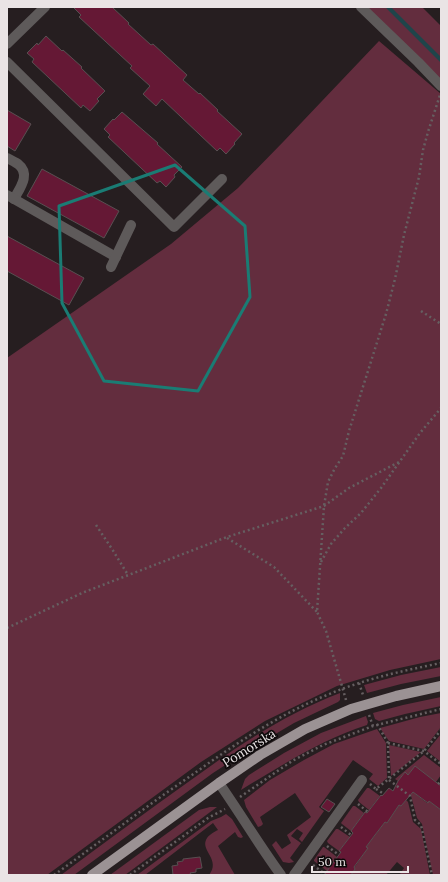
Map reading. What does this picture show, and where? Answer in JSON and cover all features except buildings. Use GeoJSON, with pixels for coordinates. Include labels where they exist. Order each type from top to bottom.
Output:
{"type":"FeatureCollection","features":[{"type":"Feature","properties":{"kind":"main road","name":"Pomorska"},"geometry":{"type":"LineString","coordinates":[[92,875],[218,783],[260,755],[305,729],[349,710],[396,696],[441,686]]}},
{"type":"Feature","properties":{"kind":"street"},"geometry":{"type":"LineString","coordinates":[[7,44],[45,7]]}},
{"type":"Feature","properties":{"kind":"street"},"geometry":{"type":"LineString","coordinates":[[361,7],[441,86]]}},
{"type":"Feature","properties":{"kind":"street"},"geometry":{"type":"LineString","coordinates":[[7,62],[174,227],[222,179]]}},
{"type":"Feature","properties":{"kind":"street"},"geometry":{"type":"LineString","coordinates":[[7,158],[18,164],[24,170],[25,177],[11,197],[116,257]]}},
{"type":"Feature","properties":{"kind":"street"},"geometry":{"type":"LineString","coordinates":[[111,267],[131,225]]}},
{"type":"Feature","properties":{"kind":"street"},"geometry":{"type":"LineString","coordinates":[[294,875],[362,780]]}},
{"type":"Feature","properties":{"kind":"street"},"geometry":{"type":"LineString","coordinates":[[218,783],[281,875]]}},
{"type":"Feature","properties":{"kind":"path"},"geometry":{"type":"LineString","coordinates":[[317,612],[324,506],[328,482],[343,456],[349,431],[386,314],[419,177],[423,150],[441,92]]}},
{"type":"Feature","properties":{"kind":"path"},"geometry":{"type":"LineString","coordinates":[[421,311],[441,324]]}},
{"type":"Feature","properties":{"kind":"path"},"geometry":{"type":"LineString","coordinates":[[321,562],[331,544],[361,513],[381,488],[420,433],[441,408]]}},
{"type":"Feature","properties":{"kind":"path"},"geometry":{"type":"LineString","coordinates":[[7,628],[82,593],[128,575],[227,537],[324,506],[349,488],[399,462]]}},
{"type":"Feature","properties":{"kind":"path"},"geometry":{"type":"LineString","coordinates":[[96,525],[128,575]]}},
{"type":"Feature","properties":{"kind":"path"},"geometry":{"type":"LineString","coordinates":[[227,537],[274,568],[317,612],[326,631],[349,710]]}},
{"type":"Feature","properties":{"kind":"path"},"geometry":{"type":"LineString","coordinates":[[54,875],[154,801],[228,749],[305,704],[343,688],[393,673],[441,663]]}},
{"type":"Feature","properties":{"kind":"path"},"geometry":{"type":"LineString","coordinates":[[240,797],[292,761],[323,745],[377,724],[441,709]]}},
{"type":"Feature","properties":{"kind":"path"},"geometry":{"type":"LineString","coordinates":[[377,724],[388,743],[389,780]]}},
{"type":"Feature","properties":{"kind":"path"},"geometry":{"type":"LineString","coordinates":[[389,780],[424,751],[441,730]]}},
{"type":"Feature","properties":{"kind":"path"},"geometry":{"type":"LineString","coordinates":[[388,743],[424,751],[441,764]]}},
{"type":"Feature","properties":{"kind":"path"},"geometry":{"type":"LineString","coordinates":[[389,780],[408,792],[410,796],[415,820],[420,825],[432,875]]}},
{"type":"Feature","properties":{"kind":"path"},"geometry":{"type":"LineString","coordinates":[[438,784],[441,781]]}},
{"type":"Feature","properties":{"kind":"path"},"geometry":{"type":"LineString","coordinates":[[376,789],[384,794]]}},
{"type":"Feature","properties":{"kind":"path"},"geometry":{"type":"LineString","coordinates":[[354,802],[368,812]]}},
{"type":"Feature","properties":{"kind":"path"},"geometry":{"type":"LineString","coordinates":[[130,875],[208,818],[224,810]]}},
{"type":"Feature","properties":{"kind":"path"},"geometry":{"type":"LineString","coordinates":[[337,824],[351,835]]}},
{"type":"Feature","properties":{"kind":"path"},"geometry":{"type":"LineString","coordinates":[[323,843],[339,855]]}},
{"type":"Feature","properties":{"kind":"path"},"geometry":{"type":"LineString","coordinates":[[309,862],[325,874]]}},
{"type":"Feature","properties":{"kind":"highlighted area"},"geometry":{"type":"Polygon","coordinates":[[[175,165],[245,226],[250,297],[198,391],[104,381],[62,303],[59,206],[175,165]]]}},
{"type":"Feature","properties":{"kind":"shaded area"},"geometry":{"type":"Polygon","coordinates":[[[367,7],[422,7],[441,26],[441,80],[367,7]]]}},
{"type":"Feature","properties":{"kind":"shaded area"},"geometry":{"type":"Polygon","coordinates":[[[379,41],[441,94],[441,659],[390,670],[337,686],[265,721],[201,762],[47,875],[7,875],[7,358],[171,244],[238,188],[379,41]]]}},
{"type":"Feature","properties":{"kind":"shaded area"},"geometry":{"type":"Polygon","coordinates":[[[441,667],[441,676],[367,693],[364,685],[401,675],[441,667]]]}},
{"type":"Feature","properties":{"kind":"shaded area"},"geometry":{"type":"Polygon","coordinates":[[[340,693],[340,700],[338,702],[294,723],[213,773],[74,875],[61,875],[158,803],[244,743],[300,711],[340,693]]]}},
{"type":"Feature","properties":{"kind":"shaded area"},"geometry":{"type":"Polygon","coordinates":[[[441,697],[441,706],[379,721],[375,719],[373,713],[403,705],[441,697]]]}},
{"type":"Feature","properties":{"kind":"shaded area"},"geometry":{"type":"Polygon","coordinates":[[[441,713],[441,727],[424,749],[389,741],[380,728],[420,717],[441,713]]]}},
{"type":"Feature","properties":{"kind":"shaded area"},"geometry":{"type":"Polygon","coordinates":[[[366,716],[368,722],[367,725],[318,746],[287,762],[241,790],[245,779],[249,775],[284,753],[321,733],[366,716]]]}},
{"type":"Feature","properties":{"kind":"shaded area"},"geometry":{"type":"Polygon","coordinates":[[[377,729],[386,743],[387,778],[378,786],[369,779],[373,774],[353,760],[319,807],[324,811],[302,842],[299,839],[303,833],[297,829],[291,836],[301,843],[290,858],[294,862],[283,862],[272,845],[276,841],[282,849],[291,843],[287,835],[311,817],[295,793],[260,817],[263,824],[258,827],[246,807],[244,800],[270,780],[304,760],[334,744],[377,729]]]}},
{"type":"Feature","properties":{"kind":"shaded area"},"geometry":{"type":"Polygon","coordinates":[[[441,734],[441,762],[427,751],[441,734]]]}},
{"type":"Feature","properties":{"kind":"shaded area"},"geometry":{"type":"Polygon","coordinates":[[[389,745],[421,752],[391,776],[389,745]]]}},
{"type":"Feature","properties":{"kind":"shaded area"},"geometry":{"type":"Polygon","coordinates":[[[424,755],[441,768],[441,775],[436,782],[415,767],[408,775],[405,772],[398,781],[395,779],[424,755]]]}},
{"type":"Feature","properties":{"kind":"shaded area"},"geometry":{"type":"Polygon","coordinates":[[[367,788],[380,796],[369,810],[358,800],[367,788]]]}},
{"type":"Feature","properties":{"kind":"shaded area"},"geometry":{"type":"Polygon","coordinates":[[[412,789],[427,803],[429,801],[441,810],[441,875],[433,875],[422,824],[417,818],[410,792],[412,789]]]}},
{"type":"Feature","properties":{"kind":"shaded area"},"geometry":{"type":"Polygon","coordinates":[[[406,800],[408,802],[413,822],[421,829],[430,875],[401,875],[400,874],[404,868],[397,862],[386,875],[351,875],[367,849],[366,847],[385,822],[387,823],[399,805],[401,806],[406,800]]]}},
{"type":"Feature","properties":{"kind":"shaded area"},"geometry":{"type":"Polygon","coordinates":[[[353,806],[364,813],[351,831],[341,823],[353,806]]]}},
{"type":"Feature","properties":{"kind":"shaded area"},"geometry":{"type":"Polygon","coordinates":[[[217,807],[125,875],[110,875],[199,810],[217,807]]]}},
{"type":"Feature","properties":{"kind":"shaded area"},"geometry":{"type":"Polygon","coordinates":[[[226,814],[232,819],[243,837],[238,837],[235,832],[218,846],[235,875],[209,875],[213,865],[205,844],[208,837],[218,830],[213,823],[145,875],[137,875],[211,821],[226,814]]]}},
{"type":"Feature","properties":{"kind":"shaded area"},"geometry":{"type":"Polygon","coordinates":[[[336,829],[350,837],[339,851],[327,841],[336,829]]]}},
{"type":"Feature","properties":{"kind":"shaded area"},"geometry":{"type":"Polygon","coordinates":[[[323,847],[337,857],[327,871],[314,861],[323,847]]]}},
{"type":"Feature","properties":{"kind":"waterway"},"geometry":{"type":"LineString","coordinates":[[388,7],[441,60]]}}]}
